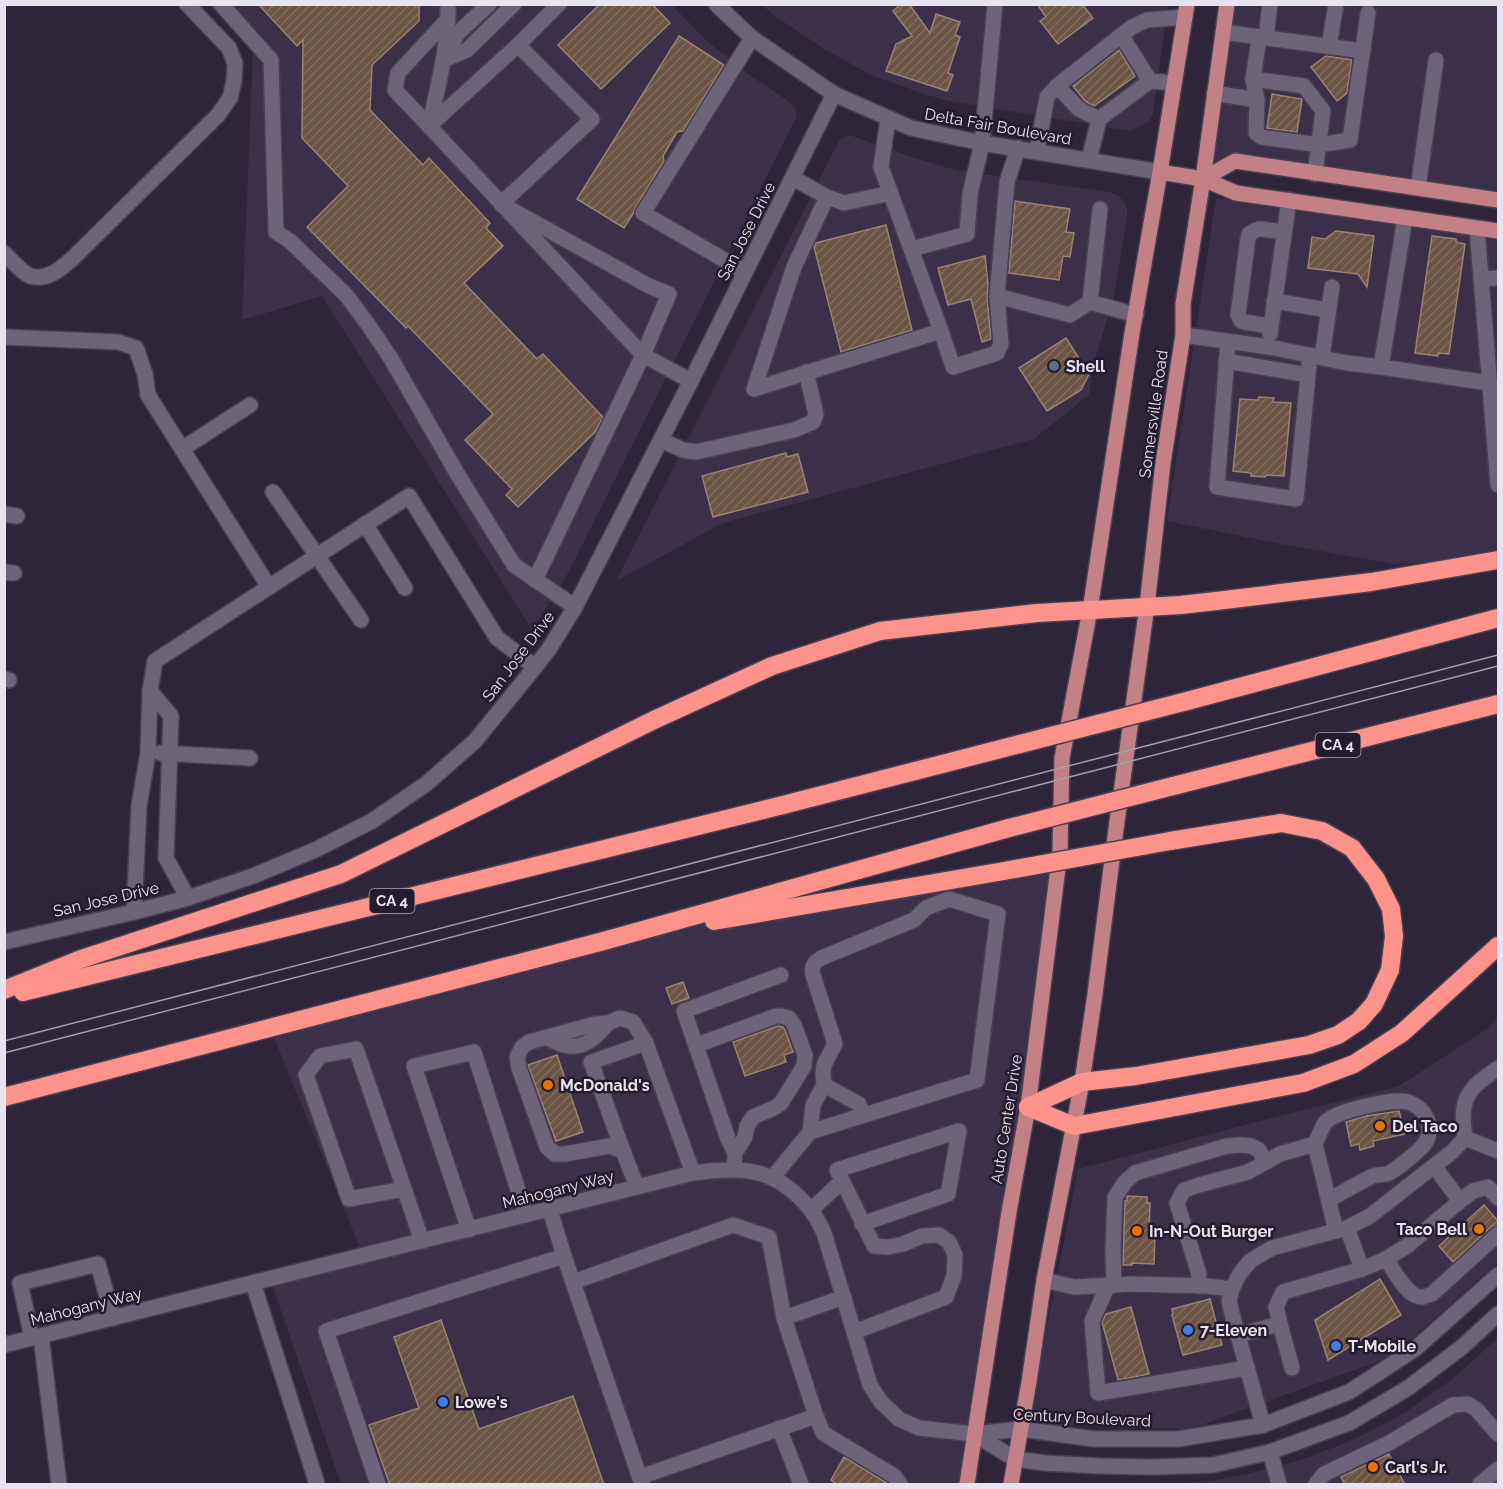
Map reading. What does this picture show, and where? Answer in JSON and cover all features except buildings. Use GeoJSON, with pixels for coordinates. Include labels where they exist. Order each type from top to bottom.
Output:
{"type":"FeatureCollection","features":[{"type":"Feature","properties":{"kind":"highway"},"geometry":{"type":"LineString","coordinates":[[4,990],[81,959],[341,874],[654,720],[772,666],[880,631],[1037,613],[1181,605],[1371,582],[1498,560]]}},
{"type":"Feature","properties":{"kind":"highway","name":"CA 4"},"geometry":{"type":"LineString","coordinates":[[4,997],[779,806],[1498,618]]}},
{"type":"Feature","properties":{"kind":"highway","name":"CA 4"},"geometry":{"type":"LineString","coordinates":[[4,1097],[600,942],[1009,828],[1498,704]]}},
{"type":"Feature","properties":{"kind":"highway"},"geometry":{"type":"LineString","coordinates":[[600,942],[1281,823],[1322,831],[1352,848],[1376,879],[1391,909],[1394,936],[1390,970],[1374,1004],[1359,1021],[1338,1035],[1310,1045],[1136,1076],[1082,1082],[1028,1107]]}},
{"type":"Feature","properties":{"kind":"highway"},"geometry":{"type":"LineString","coordinates":[[1028,1107],[1074,1126],[1303,1083],[1354,1064],[1402,1033],[1498,946]]}},
{"type":"Feature","properties":{"kind":"main road","name":"Somersville Road"},"geometry":{"type":"LineString","coordinates":[[1082,1082],[1147,606],[1163,463],[1183,335],[1183,304],[1227,4]]}},
{"type":"Feature","properties":{"kind":"main road","name":"Somersville Road"},"geometry":{"type":"LineString","coordinates":[[1062,758],[1090,610],[1186,11]]}},
{"type":"Feature","properties":{"kind":"main road"},"geometry":{"type":"LineString","coordinates":[[1203,179],[1235,161],[1498,200]]}},
{"type":"Feature","properties":{"kind":"main road","name":"Delta Fair Boulevard"},"geometry":{"type":"LineString","coordinates":[[1160,172],[1203,179],[1236,193],[1498,231]]}},
{"type":"Feature","properties":{"kind":"main road","name":"Auto Center Drive"},"geometry":{"type":"LineString","coordinates":[[966,1485],[1028,1107],[1060,852],[1062,758]]}},
{"type":"Feature","properties":{"kind":"main road"},"geometry":{"type":"LineString","coordinates":[[1011,1485],[1044,1280],[1082,1082]]}},
{"type":"Feature","properties":{"kind":"street"},"geometry":{"type":"LineString","coordinates":[[4,253],[28,276],[44,277],[57,272],[218,115],[230,98],[235,63],[230,48],[187,4]]}},
{"type":"Feature","properties":{"kind":"street"},"geometry":{"type":"LineString","coordinates":[[221,4],[271,60],[276,232],[290,241],[353,304],[390,357],[458,475],[514,565],[575,607]]}},
{"type":"Feature","properties":{"kind":"street"},"geometry":{"type":"LineString","coordinates":[[443,60],[458,33],[489,4]]}},
{"type":"Feature","properties":{"kind":"street"},"geometry":{"type":"LineString","coordinates":[[443,60],[467,50],[514,4]]}},
{"type":"Feature","properties":{"kind":"street"},"geometry":{"type":"LineString","coordinates":[[429,126],[518,45],[559,4]]}},
{"type":"Feature","properties":{"kind":"street","name":"Delta Fair Boulevard"},"geometry":{"type":"LineString","coordinates":[[716,4],[752,38],[834,94],[911,128],[982,143],[1160,172]]}},
{"type":"Feature","properties":{"kind":"street"},"geometry":{"type":"LineString","coordinates":[[912,249],[967,234],[970,194],[982,143],[995,4]]}},
{"type":"Feature","properties":{"kind":"street"},"geometry":{"type":"LineString","coordinates":[[1269,4],[1253,79],[1257,100],[1256,133],[1258,136],[1319,145],[1350,140],[1368,13]]}},
{"type":"Feature","properties":{"kind":"street"},"geometry":{"type":"LineString","coordinates":[[1329,46],[1336,4]]}},
{"type":"Feature","properties":{"kind":"street"},"geometry":{"type":"LineString","coordinates":[[1037,151],[1047,97],[1057,86],[1132,27],[1147,20],[1186,11]]}},
{"type":"Feature","properties":{"kind":"street"},"geometry":{"type":"LineString","coordinates":[[429,126],[443,60],[448,12]]}},
{"type":"Feature","properties":{"kind":"street"},"geometry":{"type":"LineString","coordinates":[[448,12],[398,73],[395,90],[643,355],[691,381]]}},
{"type":"Feature","properties":{"kind":"street"},"geometry":{"type":"LineString","coordinates":[[1223,32],[1363,51]]}},
{"type":"Feature","properties":{"kind":"street"},"geometry":{"type":"LineString","coordinates":[[1121,35],[1150,81]]}},
{"type":"Feature","properties":{"kind":"street"},"geometry":{"type":"LineString","coordinates":[[745,272],[643,213],[752,38]]}},
{"type":"Feature","properties":{"kind":"street"},"geometry":{"type":"LineString","coordinates":[[501,204],[592,119],[518,45]]}},
{"type":"Feature","properties":{"kind":"street"},"geometry":{"type":"LineString","coordinates":[[1418,188],[1436,60]]}},
{"type":"Feature","properties":{"kind":"street"},"geometry":{"type":"LineString","coordinates":[[1253,79],[1304,86],[1323,111],[1315,174]]}},
{"type":"Feature","properties":{"kind":"street"},"geometry":{"type":"LineString","coordinates":[[1089,160],[1098,119],[1150,81],[1174,83]]}},
{"type":"Feature","properties":{"kind":"street"},"geometry":{"type":"LineString","coordinates":[[1057,86],[1079,109],[1098,119]]}},
{"type":"Feature","properties":{"kind":"street"},"geometry":{"type":"LineString","coordinates":[[1214,93],[1257,100]]}},
{"type":"Feature","properties":{"kind":"street","name":"San Jose Drive"},"geometry":{"type":"LineString","coordinates":[[4,942],[188,898],[254,876],[305,855],[372,820],[426,784],[475,741],[549,649],[575,607],[834,94]]}},
{"type":"Feature","properties":{"kind":"street"},"geometry":{"type":"LineString","coordinates":[[888,119],[881,167],[953,367],[998,353],[1001,344],[997,296],[1007,182],[1018,148]]}},
{"type":"Feature","properties":{"kind":"street"},"geometry":{"type":"LineString","coordinates":[[793,178],[827,197],[844,203],[891,193]]}},
{"type":"Feature","properties":{"kind":"street"},"geometry":{"type":"LineString","coordinates":[[827,197],[794,267],[754,389],[941,331]]}},
{"type":"Feature","properties":{"kind":"street"},"geometry":{"type":"LineString","coordinates":[[1269,347],[1288,200]]}},
{"type":"Feature","properties":{"kind":"street"},"geometry":{"type":"LineString","coordinates":[[501,204],[649,286],[669,294],[643,355],[535,580]]}},
{"type":"Feature","properties":{"kind":"street"},"geometry":{"type":"LineString","coordinates":[[1090,302],[1100,209]]}},
{"type":"Feature","properties":{"kind":"street"},"geometry":{"type":"LineString","coordinates":[[1381,366],[1405,218]]}},
{"type":"Feature","properties":{"kind":"street"},"geometry":{"type":"LineString","coordinates":[[1477,229],[1498,484]]}},
{"type":"Feature","properties":{"kind":"street"},"geometry":{"type":"LineString","coordinates":[[1270,326],[1241,321],[1238,315],[1248,238],[1249,234],[1256,230],[1284,232]]}},
{"type":"Feature","properties":{"kind":"street"},"geometry":{"type":"LineString","coordinates":[[1481,279],[1498,278]]}},
{"type":"Feature","properties":{"kind":"street"},"geometry":{"type":"LineString","coordinates":[[1228,342],[1217,487],[1296,499],[1308,375],[1329,310],[1332,287]]}},
{"type":"Feature","properties":{"kind":"street"},"geometry":{"type":"LineString","coordinates":[[997,296],[1070,315],[1090,302],[1136,315]]}},
{"type":"Feature","properties":{"kind":"street"},"geometry":{"type":"LineString","coordinates":[[1274,301],[1329,310]]}},
{"type":"Feature","properties":{"kind":"street"},"geometry":{"type":"LineString","coordinates":[[1183,335],[1269,347],[1347,363],[1489,383]]}},
{"type":"Feature","properties":{"kind":"street"},"geometry":{"type":"LineString","coordinates":[[4,337],[118,342],[135,348],[145,374],[148,395],[269,587]]}},
{"type":"Feature","properties":{"kind":"street"},"geometry":{"type":"LineString","coordinates":[[1227,362],[1308,375]]}},
{"type":"Feature","properties":{"kind":"street"},"geometry":{"type":"LineString","coordinates":[[661,440],[683,450],[696,452],[795,430],[813,422],[816,414],[806,372]]}},
{"type":"Feature","properties":{"kind":"street"},"geometry":{"type":"LineString","coordinates":[[182,450],[250,405]]}},
{"type":"Feature","properties":{"kind":"street"},"geometry":{"type":"LineString","coordinates":[[273,492],[361,620]]}},
{"type":"Feature","properties":{"kind":"street"},"geometry":{"type":"LineString","coordinates":[[134,912],[139,806],[148,753],[150,691],[155,661],[409,496],[497,638],[535,667]]}},
{"type":"Feature","properties":{"kind":"street"},"geometry":{"type":"LineString","coordinates":[[365,524],[405,588]]}},
{"type":"Feature","properties":{"kind":"street"},"geometry":{"type":"LineString","coordinates":[[150,691],[171,716],[166,858],[188,898]]}},
{"type":"Feature","properties":{"kind":"street"},"geometry":{"type":"LineString","coordinates":[[148,753],[250,758]]}},
{"type":"Feature","properties":{"kind":"street"},"geometry":{"type":"LineString","coordinates":[[773,1177],[810,1132],[977,1080],[998,914],[950,899],[926,908],[914,920],[814,962],[813,975],[835,1044],[824,1065],[824,1085],[813,1105],[810,1132]]}},
{"type":"Feature","properties":{"kind":"street"},"geometry":{"type":"LineString","coordinates":[[735,1153],[728,1139],[684,1011],[781,975]]}},
{"type":"Feature","properties":{"kind":"street"},"geometry":{"type":"LineString","coordinates":[[697,1045],[781,1016],[789,1018],[794,1025],[805,1055],[804,1066],[782,1103],[753,1117],[747,1125],[745,1137],[735,1153],[734,1169]]}},
{"type":"Feature","properties":{"kind":"street"},"geometry":{"type":"LineString","coordinates":[[622,1151],[609,1146],[555,1154],[547,1148],[519,1068],[517,1057],[522,1047],[529,1042],[620,1018],[633,1022],[646,1043],[693,1173]]}},
{"type":"Feature","properties":{"kind":"street"},"geometry":{"type":"LineString","coordinates":[[637,1187],[591,1062],[646,1043]]}},
{"type":"Feature","properties":{"kind":"street"},"geometry":{"type":"LineString","coordinates":[[404,1189],[349,1199],[306,1075],[320,1056],[356,1049],[422,1241]]}},
{"type":"Feature","properties":{"kind":"street"},"geometry":{"type":"LineString","coordinates":[[469,1230],[414,1066],[474,1052],[526,1215]]}},
{"type":"Feature","properties":{"kind":"street"},"geometry":{"type":"LineString","coordinates":[[1263,1425],[1229,1301],[1239,1275],[1250,1261],[1272,1248],[1342,1230],[1370,1216],[1452,1152],[1465,1138],[1464,1108],[1467,1097],[1478,1082],[1498,1068]]}},
{"type":"Feature","properties":{"kind":"street"},"geometry":{"type":"LineString","coordinates":[[824,1085],[859,1104],[863,1115]]}},
{"type":"Feature","properties":{"kind":"street"},"geometry":{"type":"LineString","coordinates":[[1329,1200],[1376,1175],[1389,1173],[1422,1148],[1430,1136],[1430,1127],[1421,1111],[1409,1102],[1398,1101],[1370,1105],[1333,1116],[1325,1123],[1315,1144],[1329,1200],[1362,1269]]}},
{"type":"Feature","properties":{"kind":"street"},"geometry":{"type":"LineString","coordinates":[[854,1332],[946,1298],[954,1276],[955,1255],[949,1242],[939,1235],[922,1236],[888,1247],[874,1246],[862,1224],[837,1170],[958,1131],[948,1194],[862,1224]]}},
{"type":"Feature","properties":{"kind":"street"},"geometry":{"type":"LineString","coordinates":[[1465,1138],[1498,1150]]}},
{"type":"Feature","properties":{"kind":"street"},"geometry":{"type":"LineString","coordinates":[[1198,1286],[1199,1274],[1177,1203],[1184,1190],[1248,1173],[1280,1154],[1315,1144]]}},
{"type":"Feature","properties":{"kind":"street"},"geometry":{"type":"LineString","coordinates":[[1247,1368],[1098,1393],[1092,1321],[1111,1285],[1115,1197],[1130,1177],[1148,1168],[1227,1146],[1251,1146],[1259,1150],[1265,1162]]}},
{"type":"Feature","properties":{"kind":"street"},"geometry":{"type":"LineString","coordinates":[[1434,1166],[1460,1201]]}},
{"type":"Feature","properties":{"kind":"street","name":"Mahogany Way"},"geometry":{"type":"LineString","coordinates":[[4,1345],[693,1173],[720,1169],[744,1169],[773,1177],[796,1194],[811,1210],[824,1233],[870,1385],[881,1402],[899,1419],[919,1428],[974,1434]]}},
{"type":"Feature","properties":{"kind":"street"},"geometry":{"type":"LineString","coordinates":[[811,1210],[842,1181]]}},
{"type":"Feature","properties":{"kind":"street"},"geometry":{"type":"LineString","coordinates":[[1292,1368],[1276,1307],[1283,1292],[1362,1269],[1386,1259],[1407,1246],[1473,1191],[1488,1187],[1498,1198]]}},
{"type":"Feature","properties":{"kind":"street"},"geometry":{"type":"LineString","coordinates":[[550,1210],[641,1481],[816,1416]]}},
{"type":"Feature","properties":{"kind":"street"},"geometry":{"type":"LineString","coordinates":[[573,1282],[734,1225],[769,1237],[784,1318],[823,1433],[894,1476],[900,1485]]}},
{"type":"Feature","properties":{"kind":"street"},"geometry":{"type":"LineString","coordinates":[[1386,1259],[1406,1289],[1413,1295],[1421,1297],[1432,1293],[1498,1234]]}},
{"type":"Feature","properties":{"kind":"street"},"geometry":{"type":"LineString","coordinates":[[378,1485],[326,1331],[564,1256]]}},
{"type":"Feature","properties":{"kind":"street"},"geometry":{"type":"LineString","coordinates":[[59,1485],[36,1337],[20,1284],[98,1264],[113,1318]]}},
{"type":"Feature","properties":{"kind":"street","name":"Century Boulevard"},"geometry":{"type":"LineString","coordinates":[[974,1434],[1021,1429],[1094,1439],[1178,1439],[1263,1425],[1349,1392],[1415,1349],[1498,1275]]}},
{"type":"Feature","properties":{"kind":"street"},"geometry":{"type":"LineString","coordinates":[[1044,1280],[1074,1287],[1132,1284],[1232,1289]]}},
{"type":"Feature","properties":{"kind":"street"},"geometry":{"type":"LineString","coordinates":[[253,1283],[317,1485]]}},
{"type":"Feature","properties":{"kind":"street"},"geometry":{"type":"LineString","coordinates":[[784,1318],[844,1297]]}},
{"type":"Feature","properties":{"kind":"street"},"geometry":{"type":"LineString","coordinates":[[974,1434],[1015,1459],[1056,1464],[1152,1467],[1213,1465],[1270,1452],[1349,1423],[1408,1388],[1462,1347],[1498,1314]]}},
{"type":"Feature","properties":{"kind":"street"},"geometry":{"type":"LineString","coordinates":[[1238,1335],[1280,1324]]}},
{"type":"Feature","properties":{"kind":"street"},"geometry":{"type":"LineString","coordinates":[[1316,1485],[1324,1474],[1389,1443],[1453,1404],[1468,1404],[1476,1409],[1498,1434]]}},
{"type":"Feature","properties":{"kind":"street"},"geometry":{"type":"LineString","coordinates":[[779,1428],[801,1485]]}},
{"type":"Feature","properties":{"kind":"street"},"geometry":{"type":"LineString","coordinates":[[1270,1452],[1280,1485]]}},
{"type":"Feature","properties":{"kind":"street"},"geometry":{"type":"LineString","coordinates":[[1480,1485],[1498,1469]]}},
{"type":"Feature","properties":{"kind":"shaded area"},"geometry":{"type":"Polygon","coordinates":[[[209,5],[672,5],[708,42],[796,109],[797,116],[568,573],[532,630],[322,296],[242,320],[253,51],[209,5]]]}},
{"type":"Feature","properties":{"kind":"shaded area"},"geometry":{"type":"Polygon","coordinates":[[[762,5],[1168,5],[1153,113],[1149,121],[1129,131],[949,101],[927,95],[871,75],[824,49],[762,5]]]}},
{"type":"Feature","properties":{"kind":"shaded area"},"geometry":{"type":"Polygon","coordinates":[[[1227,5],[1498,5],[1498,200],[1235,161],[1203,179],[1227,5]]]}},
{"type":"Feature","properties":{"kind":"shaded area"},"geometry":{"type":"Polygon","coordinates":[[[849,135],[955,170],[1109,192],[1124,201],[1127,218],[1114,296],[1094,363],[1089,395],[1034,439],[723,523],[616,581],[839,141],[849,135]]]}},
{"type":"Feature","properties":{"kind":"shaded area"},"geometry":{"type":"Polygon","coordinates":[[[1216,198],[1498,236],[1498,550],[1429,562],[1394,564],[1167,521],[1216,198]]]}},
{"type":"Feature","properties":{"kind":"shaded area"},"geometry":{"type":"Polygon","coordinates":[[[1055,861],[1028,1107],[966,1484],[341,1484],[270,1279],[363,1255],[270,1028],[600,942],[1055,861]]]}},
{"type":"Feature","properties":{"kind":"shaded area"},"geometry":{"type":"Polygon","coordinates":[[[1498,1018],[1498,1262],[1391,1357],[1190,1429],[1028,1424],[1078,1169],[1399,1086],[1488,1028],[1498,1018]]]}},
{"type":"Feature","properties":{"kind":"shaded area"},"geometry":{"type":"Polygon","coordinates":[[[1498,1338],[1498,1484],[1171,1484],[1247,1474],[1301,1460],[1353,1440],[1404,1413],[1451,1380],[1498,1338]]]}},
{"type":"Feature","properties":{"kind":"tram line"},"geometry":{"type":"LineString","coordinates":[[4,1041],[1498,655]]}},
{"type":"Feature","properties":{"kind":"tram line"},"geometry":{"type":"LineString","coordinates":[[4,1053],[1498,666]]}},
{"type":"Feature","properties":{"kind":"place","name":"Shell"},"geometry":{"type":"Point","coordinates":[1054,366]}},
{"type":"Feature","properties":{"kind":"place","name":"McDonald's"},"geometry":{"type":"Point","coordinates":[548,1085]}},
{"type":"Feature","properties":{"kind":"place","name":"Del Taco"},"geometry":{"type":"Point","coordinates":[1380,1126]}},
{"type":"Feature","properties":{"kind":"place","name":"Taco Bell"},"geometry":{"type":"Point","coordinates":[1479,1229]}},
{"type":"Feature","properties":{"kind":"place","name":"In-N-Out Burger"},"geometry":{"type":"Point","coordinates":[1137,1231]}},
{"type":"Feature","properties":{"kind":"place","name":"7-Eleven"},"geometry":{"type":"Point","coordinates":[1188,1330]}},
{"type":"Feature","properties":{"kind":"place","name":"T-Mobile"},"geometry":{"type":"Point","coordinates":[1336,1346]}},
{"type":"Feature","properties":{"kind":"place","name":"Lowe's"},"geometry":{"type":"Point","coordinates":[443,1402]}},
{"type":"Feature","properties":{"kind":"place","name":"Carl's Jr."},"geometry":{"type":"Point","coordinates":[1373,1467]}}]}
